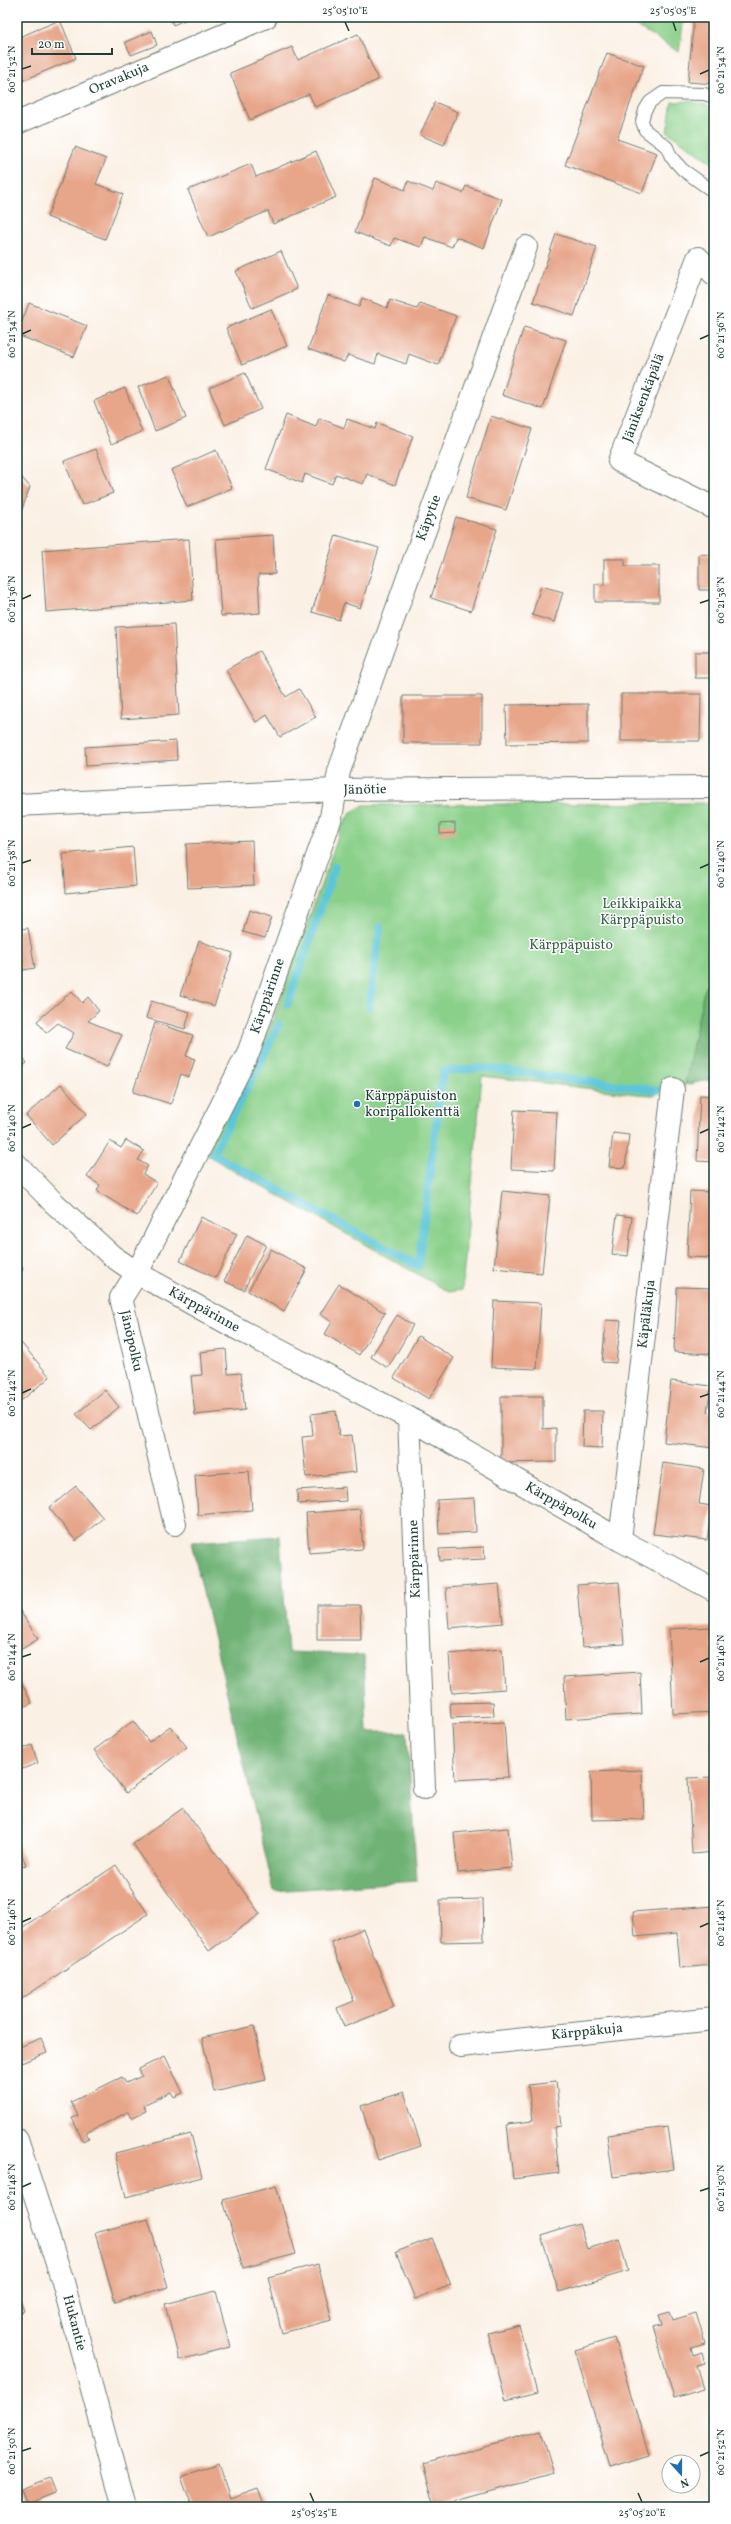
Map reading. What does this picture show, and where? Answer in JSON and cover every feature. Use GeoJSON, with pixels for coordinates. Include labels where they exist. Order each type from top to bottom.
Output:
{"type":"FeatureCollection","features":[{"type":"Feature","properties":{"kind":"street","name":"Oravakuja"},"geometry":{"type":"LineString","coordinates":[[17,123],[266,17]]}},
{"type":"Feature","properties":{"kind":"street","name":"Käpytie"},"geometry":{"type":"LineString","coordinates":[[335,790],[339,771],[526,247]]}},
{"type":"Feature","properties":{"kind":"street","name":"Jäniksenkäpälä"},"geometry":{"type":"LineString","coordinates":[[713,270],[698,258],[620,461],[714,508]]}},
{"type":"Feature","properties":{"kind":"street","name":"Jänötie"},"geometry":{"type":"LineString","coordinates":[[17,805],[335,790],[714,787]]}},
{"type":"Feature","properties":{"kind":"street","name":"Kärppärinne"},"geometry":{"type":"LineString","coordinates":[[335,790],[331,817],[249,1051],[137,1273],[238,1329],[409,1418],[424,1788]]}},
{"type":"Feature","properties":{"kind":"street","name":"Käpäläkuja"},"geometry":{"type":"LineString","coordinates":[[620,1540],[673,1088]]}},
{"type":"Feature","properties":{"kind":"street"},"geometry":{"type":"LineString","coordinates":[[17,1165],[112,1256],[137,1273]]}},
{"type":"Feature","properties":{"kind":"street","name":"Jänöpolku"},"geometry":{"type":"LineString","coordinates":[[137,1273],[121,1298],[175,1524]]}},
{"type":"Feature","properties":{"kind":"street","name":"Kärppäpolku"},"geometry":{"type":"LineString","coordinates":[[409,1418],[620,1540],[714,1590]]}},
{"type":"Feature","properties":{"kind":"street","name":"Kärppäkuja"},"geometry":{"type":"LineString","coordinates":[[460,2046],[714,2019]]}},
{"type":"Feature","properties":{"kind":"street","name":"Hukantie"},"geometry":{"type":"LineString","coordinates":[[17,2140],[63,2282],[124,2507]]}},
{"type":"Feature","properties":{"kind":"lane"},"geometry":{"type":"LineString","coordinates":[[714,97],[704,94],[663,93],[650,102],[642,121],[645,130],[667,147],[671,157],[683,170],[714,192]]}},
{"type":"Feature","properties":{"kind":"green space"},"geometry":{"type":"Polygon","coordinates":[[[622,17],[684,17],[679,52],[622,17]]]}},
{"type":"Feature","properties":{"kind":"green space"},"geometry":{"type":"Polygon","coordinates":[[[690,101],[714,107],[714,164],[667,132],[672,102],[690,101]]]}},
{"type":"Feature","properties":{"kind":"green space","name":"Kärppäpuisto"},"geometry":{"type":"Polygon","coordinates":[[[714,803],[714,964],[703,995],[685,1085],[653,1095],[482,1076],[462,1290],[449,1292],[205,1154],[271,1025],[342,826],[350,813],[364,805],[714,803]]]}},
{"type":"Feature","properties":{"kind":"green space"},"geometry":{"type":"Polygon","coordinates":[[[714,964],[714,1079],[685,1085],[703,995],[714,964]]]}},
{"type":"Feature","properties":{"kind":"green space"},"geometry":{"type":"Polygon","coordinates":[[[280,1536],[288,1652],[364,1655],[367,1732],[407,1732],[417,1881],[274,1891],[191,1542],[280,1536]]]}},
{"type":"Feature","properties":{"kind":"building"},"geometry":{"type":"Polygon","coordinates":[[[170,17],[192,17],[173,25],[170,17]]]}},
{"type":"Feature","properties":{"kind":"building"},"geometry":{"type":"Polygon","coordinates":[[[694,17],[714,17],[714,84],[688,82],[694,17]]]}},
{"type":"Feature","properties":{"kind":"building"},"geometry":{"type":"Polygon","coordinates":[[[60,20],[76,58],[17,83],[17,38],[60,20]]]}},
{"type":"Feature","properties":{"kind":"building"},"geometry":{"type":"Polygon","coordinates":[[[152,31],[157,45],[131,55],[125,42],[152,31]]]}},
{"type":"Feature","properties":{"kind":"building"},"geometry":{"type":"Polygon","coordinates":[[[358,34],[378,80],[315,107],[309,94],[250,120],[230,73],[292,47],[298,60],[358,34]]]}},
{"type":"Feature","properties":{"kind":"building"},"geometry":{"type":"Polygon","coordinates":[[[607,53],[644,66],[617,139],[657,153],[642,193],[565,165],[607,53]]]}},
{"type":"Feature","properties":{"kind":"building"},"geometry":{"type":"Polygon","coordinates":[[[435,102],[458,112],[444,145],[420,135],[435,102]]]}},
{"type":"Feature","properties":{"kind":"building"},"geometry":{"type":"Polygon","coordinates":[[[75,147],[106,159],[96,184],[123,194],[105,239],[47,217],[75,147]]]}},
{"type":"Feature","properties":{"kind":"building"},"geometry":{"type":"Polygon","coordinates":[[[316,151],[336,197],[273,224],[268,211],[208,237],[188,190],[251,164],[256,177],[316,151]]]}},
{"type":"Feature","properties":{"kind":"building"},"geometry":{"type":"Polygon","coordinates":[[[375,178],[405,190],[408,181],[433,191],[436,183],[463,193],[466,186],[502,199],[484,248],[456,237],[452,247],[425,237],[421,247],[394,238],[391,246],[355,232],[375,178]]]}},
{"type":"Feature","properties":{"kind":"building"},"geometry":{"type":"Polygon","coordinates":[[[556,234],[597,247],[574,316],[533,302],[556,234]]]}},
{"type":"Feature","properties":{"kind":"building"},"geometry":{"type":"Polygon","coordinates":[[[281,251],[297,289],[252,308],[236,271],[281,251]]]}},
{"type":"Feature","properties":{"kind":"building"},"geometry":{"type":"Polygon","coordinates":[[[328,295],[359,307],[362,298],[387,308],[390,300],[417,309],[420,303],[456,316],[438,365],[409,354],[406,364],[378,354],[375,364],[348,355],[344,362],[308,349],[328,295]]]}},
{"type":"Feature","properties":{"kind":"building"},"geometry":{"type":"Polygon","coordinates":[[[29,303],[87,326],[74,357],[17,335],[29,303]]]}},
{"type":"Feature","properties":{"kind":"building"},"geometry":{"type":"Polygon","coordinates":[[[271,309],[287,346],[242,365],[226,328],[271,309]]]}},
{"type":"Feature","properties":{"kind":"building"},"geometry":{"type":"Polygon","coordinates":[[[524,327],[566,340],[543,409],[502,395],[524,327]]]}},
{"type":"Feature","properties":{"kind":"building"},"geometry":{"type":"Polygon","coordinates":[[[245,373],[261,409],[225,425],[209,388],[245,373]]]}},
{"type":"Feature","properties":{"kind":"building"},"geometry":{"type":"Polygon","coordinates":[[[169,375],[186,418],[155,431],[138,387],[169,375]]]}},
{"type":"Feature","properties":{"kind":"building"},"geometry":{"type":"Polygon","coordinates":[[[125,388],[142,432],[111,444],[94,401],[125,388]]]}},
{"type":"Feature","properties":{"kind":"building"},"geometry":{"type":"Polygon","coordinates":[[[286,415],[316,427],[319,418],[344,428],[347,419],[375,429],[377,423],[413,436],[395,485],[367,474],[363,484],[336,474],[332,484],[305,474],[302,483],[266,469],[286,415]]]}},
{"type":"Feature","properties":{"kind":"building"},"geometry":{"type":"Polygon","coordinates":[[[491,416],[532,429],[506,510],[466,498],[491,416]]]}},
{"type":"Feature","properties":{"kind":"building"},"geometry":{"type":"Polygon","coordinates":[[[96,449],[113,493],[82,505],[64,461],[96,449]]]}},
{"type":"Feature","properties":{"kind":"building"},"geometry":{"type":"Polygon","coordinates":[[[216,450],[232,488],[187,507],[171,470],[216,450]]]}},
{"type":"Feature","properties":{"kind":"building"},"geometry":{"type":"Polygon","coordinates":[[[17,472],[30,487],[17,523],[17,472]]]}},
{"type":"Feature","properties":{"kind":"building"},"geometry":{"type":"Polygon","coordinates":[[[456,517],[497,529],[471,611],[431,598],[456,517]]]}},
{"type":"Feature","properties":{"kind":"building"},"geometry":{"type":"Polygon","coordinates":[[[273,535],[275,574],[258,575],[260,613],[221,616],[216,539],[273,535]]]}},
{"type":"Feature","properties":{"kind":"building"},"geometry":{"type":"Polygon","coordinates":[[[336,535],[379,548],[360,608],[344,603],[339,620],[312,612],[336,535]]]}},
{"type":"Feature","properties":{"kind":"building"},"geometry":{"type":"Polygon","coordinates":[[[189,539],[193,600],[46,612],[42,550],[189,539]]]}},
{"type":"Feature","properties":{"kind":"building"},"geometry":{"type":"Polygon","coordinates":[[[699,554],[714,555],[714,590],[699,590],[699,554]]]}},
{"type":"Feature","properties":{"kind":"building"},"geometry":{"type":"Polygon","coordinates":[[[604,559],[625,559],[625,566],[659,566],[659,602],[595,602],[595,584],[604,585],[604,559]]]}},
{"type":"Feature","properties":{"kind":"building"},"geometry":{"type":"Polygon","coordinates":[[[541,586],[563,592],[554,622],[532,615],[541,586]]]}},
{"type":"Feature","properties":{"kind":"building"},"geometry":{"type":"Polygon","coordinates":[[[174,624],[179,715],[121,719],[116,627],[174,624]]]}},
{"type":"Feature","properties":{"kind":"building"},"geometry":{"type":"Polygon","coordinates":[[[259,651],[286,697],[299,689],[316,717],[280,737],[267,715],[256,722],[226,670],[259,651]]]}},
{"type":"Feature","properties":{"kind":"building"},"geometry":{"type":"Polygon","coordinates":[[[695,652],[714,652],[714,678],[695,678],[695,652]]]}},
{"type":"Feature","properties":{"kind":"building"},"geometry":{"type":"Polygon","coordinates":[[[621,694],[701,694],[700,741],[621,741],[621,694]]]}},
{"type":"Feature","properties":{"kind":"building"},"geometry":{"type":"Polygon","coordinates":[[[403,696],[482,696],[482,743],[403,743],[403,696]]]}},
{"type":"Feature","properties":{"kind":"building"},"geometry":{"type":"Polygon","coordinates":[[[588,704],[588,743],[507,744],[506,705],[588,704]]]}},
{"type":"Feature","properties":{"kind":"building"},"geometry":{"type":"Polygon","coordinates":[[[176,741],[177,760],[86,766],[85,747],[176,741]]]}},
{"type":"Feature","properties":{"kind":"building"},"geometry":{"type":"Polygon","coordinates":[[[455,823],[455,833],[440,834],[440,824],[455,823]]]}},
{"type":"Feature","properties":{"kind":"building"},"geometry":{"type":"Polygon","coordinates":[[[252,841],[254,885],[188,888],[186,844],[252,841]]]}},
{"type":"Feature","properties":{"kind":"building"},"geometry":{"type":"Polygon","coordinates":[[[133,847],[136,886],[66,893],[63,854],[133,847]]]}},
{"type":"Feature","properties":{"kind":"building"},"geometry":{"type":"Polygon","coordinates":[[[249,910],[272,917],[265,938],[243,932],[249,910]]]}},
{"type":"Feature","properties":{"kind":"building"},"geometry":{"type":"Polygon","coordinates":[[[28,928],[35,968],[18,971],[17,930],[28,928]]]}},
{"type":"Feature","properties":{"kind":"building"},"geometry":{"type":"Polygon","coordinates":[[[199,941],[233,953],[214,1006],[180,995],[199,941]]]}},
{"type":"Feature","properties":{"kind":"building"},"geometry":{"type":"Polygon","coordinates":[[[72,991],[82,1003],[88,997],[99,1011],[88,1021],[122,1035],[107,1067],[65,1049],[74,1033],[58,1023],[46,1033],[37,1021],[72,991]]]}},
{"type":"Feature","properties":{"kind":"building"},"geometry":{"type":"Polygon","coordinates":[[[151,1001],[190,1012],[185,1029],[146,1018],[151,1001]]]}},
{"type":"Feature","properties":{"kind":"building"},"geometry":{"type":"Polygon","coordinates":[[[155,1023],[193,1035],[186,1056],[195,1059],[189,1077],[181,1074],[171,1104],[133,1092],[155,1023]]]}},
{"type":"Feature","properties":{"kind":"building"},"geometry":{"type":"Polygon","coordinates":[[[17,1049],[27,1063],[17,1069],[17,1049]]]}},
{"type":"Feature","properties":{"kind":"building"},"geometry":{"type":"Polygon","coordinates":[[[61,1084],[87,1114],[52,1145],[26,1115],[61,1084]]]}},
{"type":"Feature","properties":{"kind":"building"},"geometry":{"type":"Polygon","coordinates":[[[700,1095],[714,1096],[714,1162],[697,1161],[700,1095]]]}},
{"type":"Feature","properties":{"kind":"building"},"geometry":{"type":"Polygon","coordinates":[[[514,1110],[557,1112],[554,1171],[511,1169],[514,1110]]]}},
{"type":"Feature","properties":{"kind":"building"},"geometry":{"type":"Polygon","coordinates":[[[613,1133],[629,1135],[625,1168],[609,1167],[613,1133]]]}},
{"type":"Feature","properties":{"kind":"building"},"geometry":{"type":"Polygon","coordinates":[[[126,1140],[144,1151],[138,1160],[148,1166],[143,1174],[157,1183],[137,1216],[97,1191],[100,1185],[87,1177],[110,1141],[121,1148],[126,1140]]]}},
{"type":"Feature","properties":{"kind":"building"},"geometry":{"type":"Polygon","coordinates":[[[502,1191],[550,1196],[542,1273],[494,1268],[502,1191]]]}},
{"type":"Feature","properties":{"kind":"building"},"geometry":{"type":"Polygon","coordinates":[[[690,1191],[714,1192],[714,1258],[687,1257],[690,1191]]]}},
{"type":"Feature","properties":{"kind":"building"},"geometry":{"type":"Polygon","coordinates":[[[617,1215],[632,1217],[628,1256],[612,1254],[617,1215]]]}},
{"type":"Feature","properties":{"kind":"building"},"geometry":{"type":"Polygon","coordinates":[[[201,1217],[237,1234],[216,1278],[180,1261],[201,1217]]]}},
{"type":"Feature","properties":{"kind":"building"},"geometry":{"type":"Polygon","coordinates":[[[247,1235],[266,1245],[244,1290],[224,1281],[247,1235]]]}},
{"type":"Feature","properties":{"kind":"building"},"geometry":{"type":"Polygon","coordinates":[[[271,1249],[307,1269],[284,1311],[248,1291],[271,1249]]]}},
{"type":"Feature","properties":{"kind":"building"},"geometry":{"type":"Polygon","coordinates":[[[17,1252],[23,1270],[17,1272],[17,1252]]]}},
{"type":"Feature","properties":{"kind":"building"},"geometry":{"type":"Polygon","coordinates":[[[339,1284],[385,1313],[359,1355],[325,1334],[332,1322],[320,1314],[339,1284]]]}},
{"type":"Feature","properties":{"kind":"building"},"geometry":{"type":"Polygon","coordinates":[[[677,1287],[714,1288],[714,1354],[674,1352],[677,1287]]]}},
{"type":"Feature","properties":{"kind":"building"},"geometry":{"type":"Polygon","coordinates":[[[494,1301],[541,1303],[537,1369],[491,1367],[494,1301]]]}},
{"type":"Feature","properties":{"kind":"building"},"geometry":{"type":"Polygon","coordinates":[[[397,1315],[413,1325],[388,1368],[371,1357],[397,1315]]]}},
{"type":"Feature","properties":{"kind":"building"},"geometry":{"type":"Polygon","coordinates":[[[606,1320],[621,1321],[616,1363],[602,1362],[606,1320]]]}},
{"type":"Feature","properties":{"kind":"building"},"geometry":{"type":"Polygon","coordinates":[[[418,1336],[454,1358],[429,1399],[394,1378],[418,1336]]]}},
{"type":"Feature","properties":{"kind":"building"},"geometry":{"type":"Polygon","coordinates":[[[17,1338],[50,1377],[17,1404],[17,1338]]]}},
{"type":"Feature","properties":{"kind":"building"},"geometry":{"type":"Polygon","coordinates":[[[226,1349],[228,1374],[241,1373],[245,1410],[195,1415],[191,1376],[202,1375],[200,1352],[226,1349]]]}},
{"type":"Feature","properties":{"kind":"building"},"geometry":{"type":"Polygon","coordinates":[[[671,1381],[711,1386],[707,1412],[714,1413],[714,1448],[664,1442],[671,1381]]]}},
{"type":"Feature","properties":{"kind":"building"},"geometry":{"type":"Polygon","coordinates":[[[105,1390],[119,1407],[91,1430],[76,1414],[105,1390]]]}},
{"type":"Feature","properties":{"kind":"building"},"geometry":{"type":"Polygon","coordinates":[[[501,1396],[543,1396],[543,1429],[556,1428],[556,1462],[501,1463],[501,1396]]]}},
{"type":"Feature","properties":{"kind":"building"},"geometry":{"type":"Polygon","coordinates":[[[336,1411],[339,1436],[352,1435],[356,1472],[306,1477],[302,1437],[313,1436],[311,1414],[336,1411]]]}},
{"type":"Feature","properties":{"kind":"building"},"geometry":{"type":"Polygon","coordinates":[[[583,1411],[603,1411],[602,1448],[582,1447],[583,1411]]]}},
{"type":"Feature","properties":{"kind":"building"},"geometry":{"type":"Polygon","coordinates":[[[663,1463],[704,1469],[699,1504],[712,1506],[707,1540],[653,1534],[663,1463]]]}},
{"type":"Feature","properties":{"kind":"building"},"geometry":{"type":"Polygon","coordinates":[[[249,1471],[252,1510],[198,1515],[195,1475],[249,1471]]]}},
{"type":"Feature","properties":{"kind":"building"},"geometry":{"type":"Polygon","coordinates":[[[76,1486],[103,1518],[76,1541],[49,1508],[76,1486]]]}},
{"type":"Feature","properties":{"kind":"building"},"geometry":{"type":"Polygon","coordinates":[[[345,1487],[346,1501],[298,1504],[297,1490],[345,1487]]]}},
{"type":"Feature","properties":{"kind":"building"},"geometry":{"type":"Polygon","coordinates":[[[474,1498],[476,1532],[439,1534],[437,1500],[474,1498]]]}},
{"type":"Feature","properties":{"kind":"building"},"geometry":{"type":"Polygon","coordinates":[[[360,1509],[363,1549],[309,1553],[306,1513],[360,1509]]]}},
{"type":"Feature","properties":{"kind":"building"},"geometry":{"type":"Polygon","coordinates":[[[484,1547],[485,1559],[440,1561],[439,1549],[484,1547]]]}},
{"type":"Feature","properties":{"kind":"building"},"geometry":{"type":"Polygon","coordinates":[[[619,1582],[624,1644],[582,1647],[577,1585],[619,1582]]]}},
{"type":"Feature","properties":{"kind":"building"},"geometry":{"type":"Polygon","coordinates":[[[499,1584],[503,1623],[449,1628],[446,1588],[499,1584]]]}},
{"type":"Feature","properties":{"kind":"building"},"geometry":{"type":"Polygon","coordinates":[[[317,1605],[360,1605],[361,1640],[317,1640],[317,1605]]]}},
{"type":"Feature","properties":{"kind":"building"},"geometry":{"type":"Polygon","coordinates":[[[17,1606],[38,1639],[17,1652],[17,1606]]]}},
{"type":"Feature","properties":{"kind":"building"},"geometry":{"type":"Polygon","coordinates":[[[712,1627],[714,1712],[673,1714],[669,1629],[712,1627]]]}},
{"type":"Feature","properties":{"kind":"building"},"geometry":{"type":"Polygon","coordinates":[[[502,1649],[505,1689],[452,1693],[449,1654],[502,1649]]]}},
{"type":"Feature","properties":{"kind":"building"},"geometry":{"type":"Polygon","coordinates":[[[640,1672],[642,1714],[566,1719],[564,1677],[640,1672]]]}},
{"type":"Feature","properties":{"kind":"building"},"geometry":{"type":"Polygon","coordinates":[[[21,1682],[32,1703],[17,1710],[17,1684],[21,1682]]]}},
{"type":"Feature","properties":{"kind":"building"},"geometry":{"type":"Polygon","coordinates":[[[493,1702],[494,1716],[451,1718],[450,1703],[493,1702]]]}},
{"type":"Feature","properties":{"kind":"building"},"geometry":{"type":"Polygon","coordinates":[[[133,1721],[149,1742],[170,1726],[187,1747],[126,1793],[94,1750],[133,1721]]]}},
{"type":"Feature","properties":{"kind":"building"},"geometry":{"type":"Polygon","coordinates":[[[504,1722],[508,1777],[455,1780],[452,1725],[504,1722]]]}},
{"type":"Feature","properties":{"kind":"building"},"geometry":{"type":"Polygon","coordinates":[[[32,1745],[38,1763],[17,1771],[17,1751],[32,1745]]]}},
{"type":"Feature","properties":{"kind":"building"},"geometry":{"type":"Polygon","coordinates":[[[642,1770],[644,1819],[592,1820],[591,1772],[642,1770]]]}},
{"type":"Feature","properties":{"kind":"building"},"geometry":{"type":"Polygon","coordinates":[[[714,1777],[714,1852],[692,1854],[688,1778],[714,1777]]]}},
{"type":"Feature","properties":{"kind":"building"},"geometry":{"type":"Polygon","coordinates":[[[183,1808],[260,1914],[209,1951],[133,1844],[183,1808]]]}},
{"type":"Feature","properties":{"kind":"building"},"geometry":{"type":"Polygon","coordinates":[[[508,1828],[512,1868],[458,1873],[454,1833],[508,1828]]]}},
{"type":"Feature","properties":{"kind":"building"},"geometry":{"type":"Polygon","coordinates":[[[17,1841],[26,1865],[17,1868],[17,1841]]]}},
{"type":"Feature","properties":{"kind":"building"},"geometry":{"type":"Polygon","coordinates":[[[116,1865],[148,1914],[17,2002],[17,1931],[116,1865]]]}},
{"type":"Feature","properties":{"kind":"building"},"geometry":{"type":"Polygon","coordinates":[[[483,1899],[484,1941],[441,1942],[440,1900],[483,1899]]]}},
{"type":"Feature","properties":{"kind":"building"},"geometry":{"type":"Polygon","coordinates":[[[714,1906],[714,1965],[680,1968],[677,1933],[635,1937],[633,1912],[714,1906]]]}},
{"type":"Feature","properties":{"kind":"building"},"geometry":{"type":"Polygon","coordinates":[[[363,1929],[394,2007],[344,2027],[337,2008],[354,2001],[331,1942],[363,1929]]]}},
{"type":"Feature","properties":{"kind":"building"},"geometry":{"type":"Polygon","coordinates":[[[254,2026],[266,2080],[214,2092],[202,2038],[254,2026]]]}},
{"type":"Feature","properties":{"kind":"building"},"geometry":{"type":"Polygon","coordinates":[[[41,2038],[47,2053],[21,2063],[17,2048],[41,2038]]]}},
{"type":"Feature","properties":{"kind":"building"},"geometry":{"type":"Polygon","coordinates":[[[165,2056],[183,2093],[174,2097],[171,2092],[143,2105],[146,2111],[131,2118],[128,2112],[86,2133],[89,2138],[83,2141],[72,2118],[78,2116],[71,2102],[122,2077],[126,2083],[142,2076],[139,2069],[165,2056]]]}},
{"type":"Feature","properties":{"kind":"building"},"geometry":{"type":"Polygon","coordinates":[[[556,2082],[561,2126],[554,2127],[559,2173],[513,2179],[507,2124],[533,2121],[528,2085],[556,2082]]]}},
{"type":"Feature","properties":{"kind":"building"},"geometry":{"type":"Polygon","coordinates":[[[404,2092],[421,2146],[378,2160],[361,2106],[404,2092]]]}},
{"type":"Feature","properties":{"kind":"building"},"geometry":{"type":"Polygon","coordinates":[[[668,2127],[674,2169],[613,2177],[607,2135],[668,2127]]]}},
{"type":"Feature","properties":{"kind":"building"},"geometry":{"type":"Polygon","coordinates":[[[191,2134],[202,2177],[126,2197],[115,2153],[191,2134]]]}},
{"type":"Feature","properties":{"kind":"building"},"geometry":{"type":"Polygon","coordinates":[[[276,2186],[296,2254],[243,2268],[223,2200],[276,2186]]]}},
{"type":"Feature","properties":{"kind":"building"},"geometry":{"type":"Polygon","coordinates":[[[148,2219],[168,2287],[115,2302],[95,2233],[148,2219]]]}},
{"type":"Feature","properties":{"kind":"building"},"geometry":{"type":"Polygon","coordinates":[[[579,2224],[587,2249],[619,2239],[628,2271],[559,2292],[541,2236],[579,2224]]]}},
{"type":"Feature","properties":{"kind":"building"},"geometry":{"type":"Polygon","coordinates":[[[432,2238],[451,2285],[415,2299],[396,2252],[432,2238]]]}},
{"type":"Feature","properties":{"kind":"building"},"geometry":{"type":"Polygon","coordinates":[[[318,2264],[332,2320],[282,2333],[268,2277],[318,2264]]]}},
{"type":"Feature","properties":{"kind":"building"},"geometry":{"type":"Polygon","coordinates":[[[216,2291],[230,2347],[179,2360],[165,2304],[216,2291]]]}},
{"type":"Feature","properties":{"kind":"building"},"geometry":{"type":"Polygon","coordinates":[[[17,2293],[24,2311],[17,2314],[17,2293]]]}},
{"type":"Feature","properties":{"kind":"building"},"geometry":{"type":"Polygon","coordinates":[[[670,2312],[673,2320],[696,2313],[705,2343],[691,2347],[693,2355],[702,2352],[705,2364],[697,2366],[704,2389],[674,2398],[653,2326],[662,2324],[659,2315],[670,2312]]]}},
{"type":"Feature","properties":{"kind":"building"},"geometry":{"type":"Polygon","coordinates":[[[519,2325],[537,2393],[506,2401],[488,2333],[519,2325]]]}},
{"type":"Feature","properties":{"kind":"building"},"geometry":{"type":"Polygon","coordinates":[[[614,2338],[649,2455],[610,2467],[575,2350],[614,2338]]]}},
{"type":"Feature","properties":{"kind":"building"},"geometry":{"type":"Polygon","coordinates":[[[541,2430],[554,2474],[435,2507],[423,2464],[541,2430]]]}},
{"type":"Feature","properties":{"kind":"building"},"geometry":{"type":"Polygon","coordinates":[[[218,2463],[230,2498],[258,2488],[265,2507],[192,2507],[181,2477],[218,2463]]]}},
{"type":"Feature","properties":{"kind":"building"},"geometry":{"type":"Polygon","coordinates":[[[49,2478],[55,2493],[27,2504],[21,2489],[49,2478]]]}},
{"type":"Feature","properties":{"kind":"waterway"},"geometry":{"type":"LineString","coordinates":[[288,1004],[335,866]]}},
{"type":"Feature","properties":{"kind":"waterway"},"geometry":{"type":"LineString","coordinates":[[369,1006],[380,927]]}},
{"type":"Feature","properties":{"kind":"waterway"},"geometry":{"type":"LineString","coordinates":[[279,1025],[213,1154],[418,1266],[443,1071],[484,1068],[658,1090]]}},
{"type":"Feature","properties":{"kind":"place","name":"Kärppäpuiston koripallokenttä"},"geometry":{"type":"Point","coordinates":[357,1104]}},
{"type":"Feature","properties":{"kind":"park label","name":"Leikkipaikka Kärppäpuisto"},"geometry":{"type":"Point","coordinates":[642,912]}}]}
